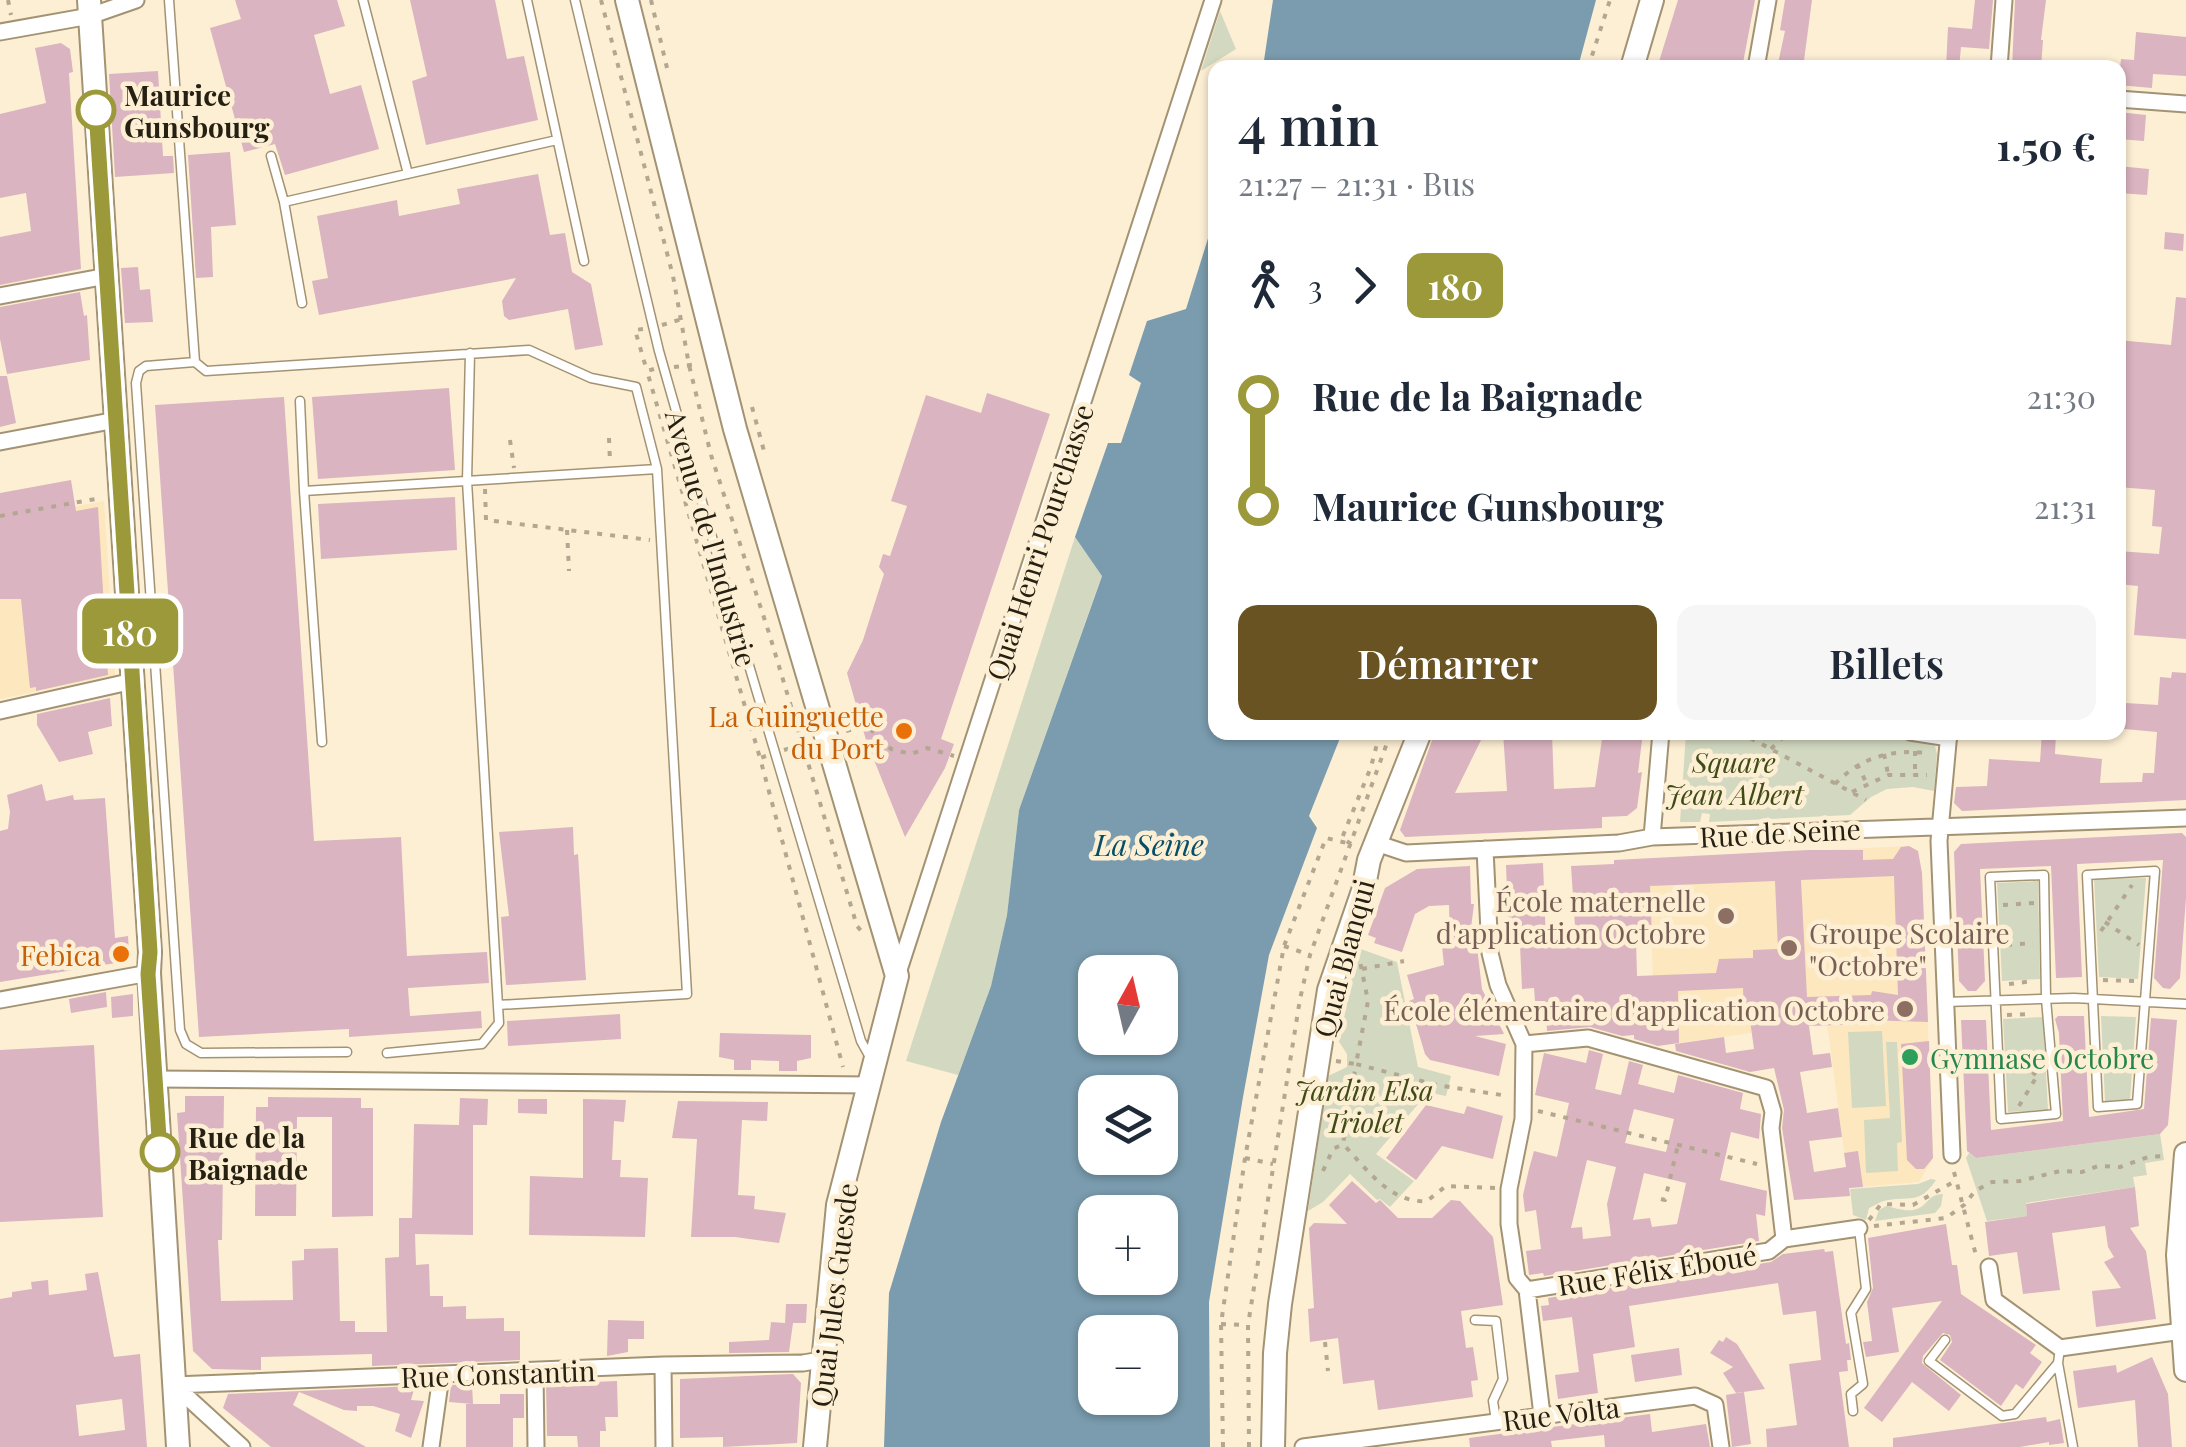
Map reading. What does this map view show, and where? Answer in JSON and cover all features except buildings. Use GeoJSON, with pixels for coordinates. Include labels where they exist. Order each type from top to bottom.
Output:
{"type":"FeatureCollection","features":[{"type":"Feature","properties":{"kind":"main road","name":"Avenue de l'Industrie"},"geometry":{"type":"LineString","coordinates":[[628,0],[735,430],[898,976]]}},
{"type":"Feature","properties":{"kind":"main road"},"geometry":{"type":"LineString","coordinates":[[1634,60],[1652,0]]}},
{"type":"Feature","properties":{"kind":"main road"},"geometry":{"type":"LineString","coordinates":[[1647,60],[1665,0]]}},
{"type":"Feature","properties":{"kind":"main road"},"geometry":{"type":"LineString","coordinates":[[90,8],[178,1447]]}},
{"type":"Feature","properties":{"kind":"main road","name":"Quai Blanqui"},"geometry":{"type":"LineString","coordinates":[[1273,1447],[1274,1353],[1266,1335],[1266,1313],[1317,989],[1352,883],[1372,852],[1413,740]]}},
{"type":"Feature","properties":{"kind":"main road","name":"Quai Henri Pourchasse"},"geometry":{"type":"LineString","coordinates":[[873,1077],[898,976]]}},
{"type":"Feature","properties":{"kind":"main road","name":"Quai Jules Guesde"},"geometry":{"type":"LineString","coordinates":[[815,1447],[838,1205],[873,1077]]}},
{"type":"Feature","properties":{"kind":"main road"},"geometry":{"type":"LineString","coordinates":[[2179,1155],[2178,1255],[2186,1370]]}},
{"type":"Feature","properties":{"kind":"street"},"geometry":{"type":"LineString","coordinates":[[0,32],[136,0]]}},
{"type":"Feature","properties":{"kind":"street","name":"Quai Henri Pourchasse"},"geometry":{"type":"LineString","coordinates":[[898,976],[1213,0]]}},
{"type":"Feature","properties":{"kind":"street"},"geometry":{"type":"LineString","coordinates":[[1757,60],[1768,0]]}},
{"type":"Feature","properties":{"kind":"street"},"geometry":{"type":"LineString","coordinates":[[2000,60],[2004,0]]}},
{"type":"Feature","properties":{"kind":"street"},"geometry":{"type":"LineString","coordinates":[[2126,99],[2186,104]]}},
{"type":"Feature","properties":{"kind":"street"},"geometry":{"type":"LineString","coordinates":[[0,296],[107,276]]}},
{"type":"Feature","properties":{"kind":"street"},"geometry":{"type":"LineString","coordinates":[[0,442],[116,420]]}},
{"type":"Feature","properties":{"kind":"street"},"geometry":{"type":"LineString","coordinates":[[0,711],[133,681]]}},
{"type":"Feature","properties":{"kind":"street"},"geometry":{"type":"LineString","coordinates":[[1652,836],[1661,740]]}},
{"type":"Feature","properties":{"kind":"street"},"geometry":{"type":"LineString","coordinates":[[1945,740],[1939,824],[1952,1152]]}},
{"type":"Feature","properties":{"kind":"street","name":"Rue de Seine"},"geometry":{"type":"LineString","coordinates":[[1372,852],[1485,850],[1619,843],[1652,836],[1939,824],[2186,818]]}},
{"type":"Feature","properties":{"kind":"street"},"geometry":{"type":"LineString","coordinates":[[1485,850],[1490,954],[1498,985],[1524,1044],[1523,1103],[1509,1189],[1509,1224],[1517,1278],[1527,1290],[1542,1415]]}},
{"type":"Feature","properties":{"kind":"street"},"geometry":{"type":"LineString","coordinates":[[0,1000],[148,974]]}},
{"type":"Feature","properties":{"kind":"street","name":"Rue Félix Éboué"},"geometry":{"type":"LineString","coordinates":[[1524,1044],[1588,1038],[1760,1084],[1770,1096],[1784,1239]]}},
{"type":"Feature","properties":{"kind":"street"},"geometry":{"type":"LineString","coordinates":[[155,1080],[844,1085],[873,1077]]}},
{"type":"Feature","properties":{"kind":"street","name":"Rue Félix Éboué"},"geometry":{"type":"LineString","coordinates":[[1527,1290],[1769,1251],[1784,1239],[1859,1228]]}},
{"type":"Feature","properties":{"kind":"street"},"geometry":{"type":"LineString","coordinates":[[1990,1270],[1994,1300],[2059,1355],[2182,1331]]}},
{"type":"Feature","properties":{"kind":"street","name":"Rue Constantin"},"geometry":{"type":"LineString","coordinates":[[174,1385],[822,1360]]}},
{"type":"Feature","properties":{"kind":"street"},"geometry":{"type":"LineString","coordinates":[[663,1365],[664,1447]]}},
{"type":"Feature","properties":{"kind":"street"},"geometry":{"type":"LineString","coordinates":[[535,1372],[536,1447]]}},
{"type":"Feature","properties":{"kind":"street"},"geometry":{"type":"LineString","coordinates":[[431,1447],[442,1376]]}},
{"type":"Feature","properties":{"kind":"street"},"geometry":{"type":"LineString","coordinates":[[174,1385],[242,1447]]}},
{"type":"Feature","properties":{"kind":"street","name":"Rue Volta"},"geometry":{"type":"LineString","coordinates":[[1303,1447],[1695,1396],[1715,1405],[1721,1447]]}},
{"type":"Feature","properties":{"kind":"lane"},"geometry":{"type":"LineString","coordinates":[[169,0],[195,362]]}},
{"type":"Feature","properties":{"kind":"lane"},"geometry":{"type":"LineString","coordinates":[[363,0],[408,174]]}},
{"type":"Feature","properties":{"kind":"lane"},"geometry":{"type":"LineString","coordinates":[[528,0],[584,262]]}},
{"type":"Feature","properties":{"kind":"lane","name":"Avenue de l'Industrie"},"geometry":{"type":"LineString","coordinates":[[575,0],[659,351],[873,1077]]}},
{"type":"Feature","properties":{"kind":"lane"},"geometry":{"type":"LineString","coordinates":[[284,202],[557,140]]}},
{"type":"Feature","properties":{"kind":"lane"},"geometry":{"type":"LineString","coordinates":[[271,156],[284,202],[302,304]]}},
{"type":"Feature","properties":{"kind":"lane"},"geometry":{"type":"LineString","coordinates":[[347,1052],[200,1053],[186,1044],[180,1030],[136,383],[139,371],[146,366],[195,362],[206,371],[529,350],[591,378],[636,387],[657,469],[687,994],[498,1005]]}},
{"type":"Feature","properties":{"kind":"lane"},"geometry":{"type":"LineString","coordinates":[[387,1053],[482,1044],[499,1023],[467,481],[470,353]]}},
{"type":"Feature","properties":{"kind":"lane"},"geometry":{"type":"LineString","coordinates":[[300,401],[322,742]]}},
{"type":"Feature","properties":{"kind":"lane"},"geometry":{"type":"LineString","coordinates":[[304,491],[657,469]]}},
{"type":"Feature","properties":{"kind":"lane"},"geometry":{"type":"LineString","coordinates":[[2140,872],[2155,872],[2137,1104],[2098,1107],[2087,876],[2140,872]]}},
{"type":"Feature","properties":{"kind":"lane"},"geometry":{"type":"LineString","coordinates":[[2044,874],[2047,943],[2046,999],[2056,1114],[2001,1119],[1990,877],[2044,874]]}},
{"type":"Feature","properties":{"kind":"lane"},"geometry":{"type":"LineString","coordinates":[[1945,1002],[2074,998],[2186,1004]]}},
{"type":"Feature","properties":{"kind":"lane"},"geometry":{"type":"LineString","coordinates":[[1853,1411],[1851,1394],[1863,1384],[1852,1313],[1866,1289],[1859,1228]]}},
{"type":"Feature","properties":{"kind":"lane"},"geometry":{"type":"LineString","coordinates":[[1475,1320],[1496,1322],[1503,1379],[1493,1400],[1496,1421]]}},
{"type":"Feature","properties":{"kind":"lane"},"geometry":{"type":"LineString","coordinates":[[1945,1340],[1930,1361],[2002,1416],[2015,1414],[2059,1355]]}},
{"type":"Feature","properties":{"kind":"lane"},"geometry":{"type":"LineString","coordinates":[[2059,1355],[2073,1447]]}},
{"type":"Feature","properties":{"kind":"path"},"geometry":{"type":"LineString","coordinates":[[8,0],[11,16]]}},
{"type":"Feature","properties":{"kind":"path"},"geometry":{"type":"LineString","coordinates":[[1591,60],[1610,0]]}},
{"type":"Feature","properties":{"kind":"path"},"geometry":{"type":"LineString","coordinates":[[609,438],[612,471]]}},
{"type":"Feature","properties":{"kind":"path"},"geometry":{"type":"LineString","coordinates":[[510,440],[516,478]]}},
{"type":"Feature","properties":{"kind":"path"},"geometry":{"type":"LineString","coordinates":[[484,480],[486,520],[662,542]]}},
{"type":"Feature","properties":{"kind":"path"},"geometry":{"type":"LineString","coordinates":[[0,516],[121,494]]}},
{"type":"Feature","properties":{"kind":"path"},"geometry":{"type":"LineString","coordinates":[[567,530],[569,571]]}},
{"type":"Feature","properties":{"kind":"path"},"geometry":{"type":"LineString","coordinates":[[844,1085],[843,1065],[760,758],[867,726],[891,748],[910,754],[927,748],[968,760]]}},
{"type":"Feature","properties":{"kind":"path"},"geometry":{"type":"LineString","coordinates":[[1223,1447],[1221,1324],[1245,1158],[1284,946],[1326,838],[1351,844],[1342,838],[1378,740]]}},
{"type":"Feature","properties":{"kind":"path"},"geometry":{"type":"LineString","coordinates":[[1754,740],[1866,800]]}},
{"type":"Feature","properties":{"kind":"path"},"geometry":{"type":"LineString","coordinates":[[1771,749],[1780,740]]}},
{"type":"Feature","properties":{"kind":"path"},"geometry":{"type":"LineString","coordinates":[[1835,784],[1857,764],[1884,754],[1936,754],[1943,740]]}},
{"type":"Feature","properties":{"kind":"path"},"geometry":{"type":"LineString","coordinates":[[1915,752],[1915,772]]}},
{"type":"Feature","properties":{"kind":"path"},"geometry":{"type":"LineString","coordinates":[[1884,754],[1888,774]]}},
{"type":"Feature","properties":{"kind":"path"},"geometry":{"type":"LineString","coordinates":[[1857,764],[1866,783]]}},
{"type":"Feature","properties":{"kind":"path"},"geometry":{"type":"LineString","coordinates":[[1852,792],[1888,774],[1915,772],[1935,776]]}},
{"type":"Feature","properties":{"kind":"path"},"geometry":{"type":"LineString","coordinates":[[2090,948],[2140,872]]}},
{"type":"Feature","properties":{"kind":"path"},"geometry":{"type":"LineString","coordinates":[[1991,906],[2044,903]]}},
{"type":"Feature","properties":{"kind":"path"},"geometry":{"type":"LineString","coordinates":[[2088,912],[2148,950]]}},
{"type":"Feature","properties":{"kind":"path"},"geometry":{"type":"LineString","coordinates":[[1992,945],[2047,943]]}},
{"type":"Feature","properties":{"kind":"path"},"geometry":{"type":"LineString","coordinates":[[1284,946],[1310,955]]}},
{"type":"Feature","properties":{"kind":"path"},"geometry":{"type":"LineString","coordinates":[[1356,954],[1368,1001],[1343,1144],[1360,1167],[1411,1201],[1427,1201],[1446,1186],[1483,1188]]}},
{"type":"Feature","properties":{"kind":"path"},"geometry":{"type":"LineString","coordinates":[[1362,969],[1404,960]]}},
{"type":"Feature","properties":{"kind":"path"},"geometry":{"type":"LineString","coordinates":[[1997,1043],[2054,1090]]}},
{"type":"Feature","properties":{"kind":"path"},"geometry":{"type":"LineString","coordinates":[[2012,1118],[2052,1049]]}},
{"type":"Feature","properties":{"kind":"path"},"geometry":{"type":"LineString","coordinates":[[2095,1057],[2140,1054]]}},
{"type":"Feature","properties":{"kind":"path"},"geometry":{"type":"LineString","coordinates":[[1326,1059],[1775,1165]]}},
{"type":"Feature","properties":{"kind":"path"},"geometry":{"type":"LineString","coordinates":[[1317,1179],[1333,1149],[1343,1144]]}},
{"type":"Feature","properties":{"kind":"path"},"geometry":{"type":"LineString","coordinates":[[1661,1199],[1665,1200],[1678,1145]]}},
{"type":"Feature","properties":{"kind":"path"},"geometry":{"type":"LineString","coordinates":[[1952,1152],[1956,1152],[1955,1181],[1974,1256],[1990,1270]]}},
{"type":"Feature","properties":{"kind":"path"},"geometry":{"type":"LineString","coordinates":[[1955,1181],[1914,1204],[1881,1204],[1868,1222],[1872,1226],[1946,1218],[1975,1191],[1992,1182],[2020,1181],[2060,1170],[2082,1172],[2098,1166],[2120,1167],[2148,1158],[2179,1155]]}},
{"type":"Feature","properties":{"kind":"path"},"geometry":{"type":"LineString","coordinates":[[1245,1158],[1273,1164]]}},
{"type":"Feature","properties":{"kind":"path"},"geometry":{"type":"LineString","coordinates":[[1221,1324],[1248,1325]]}},
{"type":"Feature","properties":{"kind":"path"},"geometry":{"type":"LineString","coordinates":[[1324,1342],[1328,1371]]}},
{"type":"Feature","properties":{"kind":"shaded area"},"geometry":{"type":"Polygon","coordinates":[[[104,501],[115,675],[0,699],[0,521],[104,501]]]}},
{"type":"Feature","properties":{"kind":"shaded area","name":"Groupe Scolaire \"Octobre\""},"geometry":{"type":"Polygon","coordinates":[[[1909,846],[1918,851],[1922,873],[1933,1158],[1919,1182],[1849,1188],[1827,1023],[1655,1046],[1649,859],[1909,846]]]}},
{"type":"Feature","properties":{"kind":"green space"},"geometry":{"type":"Polygon","coordinates":[[[1220,11],[1236,49],[1218,60],[1208,60],[1208,67],[1201,71],[1220,11]]]}},
{"type":"Feature","properties":{"kind":"green space"},"geometry":{"type":"Polygon","coordinates":[[[1075,537],[1102,575],[1019,810],[1007,915],[991,986],[958,1075],[906,1061],[1075,537]]]}},
{"type":"Feature","properties":{"kind":"green space","name":"Square Jean Albert"},"geometry":{"type":"Polygon","coordinates":[[[1686,740],[1934,740],[1937,754],[1934,791],[1913,787],[1887,789],[1850,815],[1709,822],[1710,814],[1702,813],[1700,822],[1680,822],[1686,740]]]}},
{"type":"Feature","properties":{"kind":"green space"},"geometry":{"type":"Polygon","coordinates":[[[2146,878],[2138,979],[2099,977],[2094,879],[2146,878]]]}},
{"type":"Feature","properties":{"kind":"green space"},"geometry":{"type":"Polygon","coordinates":[[[2038,881],[2040,979],[2002,981],[1997,883],[2038,881]]]}},
{"type":"Feature","properties":{"kind":"green space","name":"Jardin Elsa Triolet"},"geometry":{"type":"Polygon","coordinates":[[[1358,948],[1397,962],[1418,1067],[1451,1076],[1446,1096],[1421,1091],[1419,1103],[1376,1154],[1414,1181],[1390,1207],[1350,1174],[1323,1202],[1308,1211],[1328,1076],[1347,1067],[1347,1054],[1336,1037],[1358,948]]]}},
{"type":"Feature","properties":{"kind":"green space"},"geometry":{"type":"Polygon","coordinates":[[[2101,1016],[2136,1017],[2130,1100],[2105,1101],[2101,1016]]]}},
{"type":"Feature","properties":{"kind":"green space"},"geometry":{"type":"Polygon","coordinates":[[[2043,1017],[2048,1110],[2008,1112],[2003,1019],[2043,1017]]]}},
{"type":"Feature","properties":{"kind":"green space"},"geometry":{"type":"Polygon","coordinates":[[[1882,1031],[1886,1106],[1852,1108],[1848,1032],[1882,1031]]]}},
{"type":"Feature","properties":{"kind":"green space"},"geometry":{"type":"Polygon","coordinates":[[[1886,1042],[1897,1042],[1902,1142],[1897,1143],[1898,1171],[1866,1173],[1864,1120],[1890,1118],[1886,1042]]]}},
{"type":"Feature","properties":{"kind":"green space"},"geometry":{"type":"Polygon","coordinates":[[[2160,1134],[2164,1160],[2145,1163],[2147,1175],[2133,1177],[2135,1187],[2026,1203],[2027,1216],[1987,1221],[1966,1158],[1969,1153],[1976,1158],[2160,1134]]]}},
{"type":"Feature","properties":{"kind":"green space"},"geometry":{"type":"Polygon","coordinates":[[[1936,1180],[1918,1196],[1892,1199],[1869,1208],[1866,1220],[1853,1215],[1850,1189],[1918,1184],[1936,1180]]]}},
{"type":"Feature","properties":{"kind":"green space"},"geometry":{"type":"Polygon","coordinates":[[[1943,1194],[1935,1213],[1875,1221],[1879,1210],[1886,1206],[1912,1210],[1943,1194]]]}},
{"type":"Feature","properties":{"kind":"water"},"geometry":{"type":"Polygon","coordinates":[[[1273,0],[1596,0],[1580,60],[1264,60],[1273,0]]]}},
{"type":"Feature","properties":{"kind":"water","name":"La Seine"},"geometry":{"type":"Polygon","coordinates":[[[1208,238],[1208,740],[1339,740],[1309,816],[1317,828],[1269,955],[1243,1097],[1209,1302],[1210,1447],[884,1447],[889,1293],[941,1122],[991,986],[1007,915],[1019,810],[1102,576],[1075,537],[1108,443],[1121,443],[1141,383],[1129,375],[1147,321],[1186,309],[1208,238]]]}},
{"type":"Feature","properties":{"kind":"bus line","name":"180"},"geometry":{"type":"LineString","coordinates":[[96,110],[160,1152]]}},
{"type":"Feature","properties":{"kind":"place","name":"Maurice Gunsbourg"},"geometry":{"type":"Point","coordinates":[96,110]}},
{"type":"Feature","properties":{"kind":"place","name":"La Guinguette du Port"},"geometry":{"type":"Point","coordinates":[904,731]}},
{"type":"Feature","properties":{"kind":"place","name":"École maternelle d'application Octobre"},"geometry":{"type":"Point","coordinates":[1726,916]}},
{"type":"Feature","properties":{"kind":"place","name":"Groupe Scolaire \"Octobre\""},"geometry":{"type":"Point","coordinates":[1789,948]}},
{"type":"Feature","properties":{"kind":"place","name":"Febica"},"geometry":{"type":"Point","coordinates":[121,954]}},
{"type":"Feature","properties":{"kind":"place","name":"École élémentaire d'application Octobre"},"geometry":{"type":"Point","coordinates":[1905,1009]}},
{"type":"Feature","properties":{"kind":"place","name":"Gymnase Octobre"},"geometry":{"type":"Point","coordinates":[1910,1057]}},
{"type":"Feature","properties":{"kind":"place","name":"Rue de la Baignade"},"geometry":{"type":"Point","coordinates":[160,1152]}}]}
